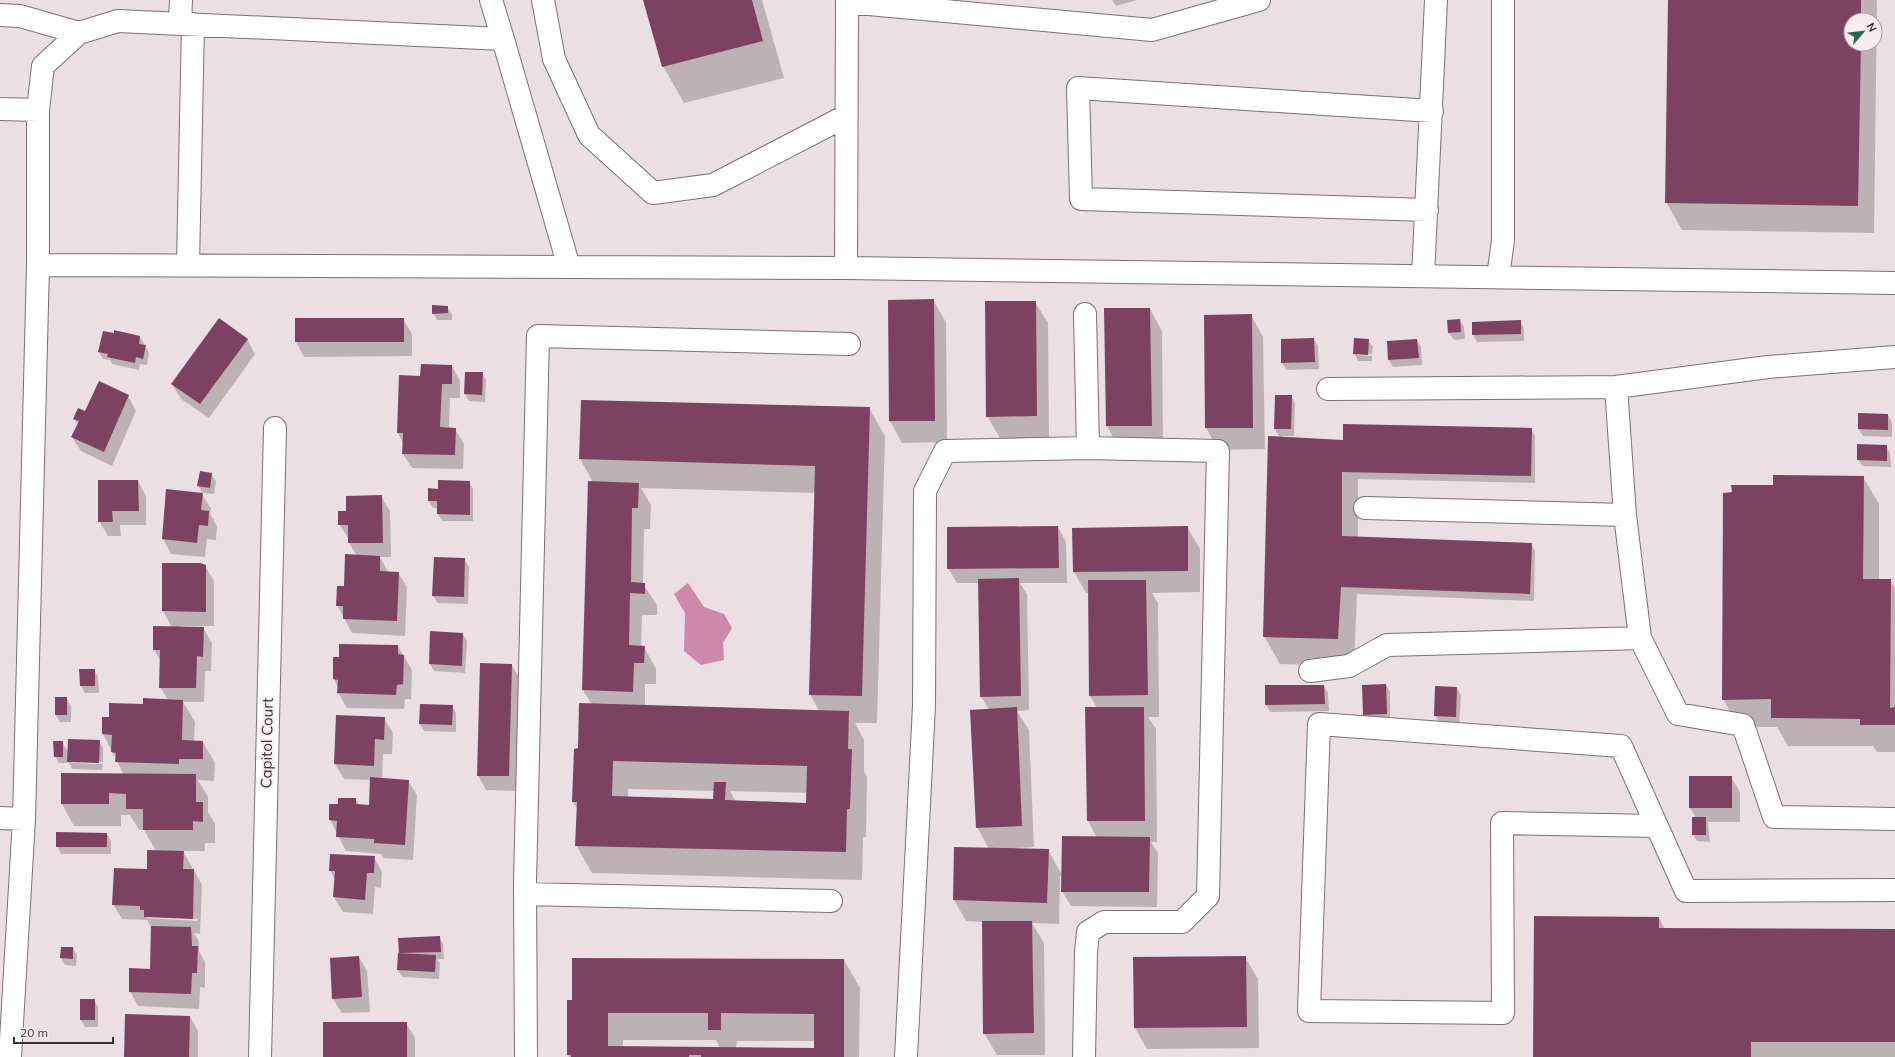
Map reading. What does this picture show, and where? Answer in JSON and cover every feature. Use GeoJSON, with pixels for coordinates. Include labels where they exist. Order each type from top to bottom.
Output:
{"type":"FeatureCollection","features":[{"type":"Feature","properties":{"kind":"street"},"geometry":{"type":"LineString","coordinates":[[181,0],[187,24],[188,265]]}},
{"type":"Feature","properties":{"kind":"street"},"geometry":{"type":"LineString","coordinates":[[491,0],[569,266]]}},
{"type":"Feature","properties":{"kind":"street"},"geometry":{"type":"LineString","coordinates":[[543,0],[554,58],[589,135],[653,193],[713,185],[846,116]]}},
{"type":"Feature","properties":{"kind":"street"},"geometry":{"type":"LineString","coordinates":[[846,268],[847,1],[1152,30],[1260,0]]}},
{"type":"Feature","properties":{"kind":"street"},"geometry":{"type":"LineString","coordinates":[[1423,276],[1432,111],[1436,0]]}},
{"type":"Feature","properties":{"kind":"street"},"geometry":{"type":"LineString","coordinates":[[1498,277],[1503,240],[1503,0]]}},
{"type":"Feature","properties":{"kind":"street"},"geometry":{"type":"LineString","coordinates":[[0,15],[20,16],[79,33]]}},
{"type":"Feature","properties":{"kind":"street"},"geometry":{"type":"LineString","coordinates":[[10,1057],[24,819],[38,265],[38,110],[43,66],[79,33],[118,21],[503,39]]}},
{"type":"Feature","properties":{"kind":"street"},"geometry":{"type":"LineString","coordinates":[[1427,210],[1081,199],[1078,88],[1432,111]]}},
{"type":"Feature","properties":{"kind":"street"},"geometry":{"type":"LineString","coordinates":[[0,109],[38,110]]}},
{"type":"Feature","properties":{"kind":"street"},"geometry":{"type":"LineString","coordinates":[[38,265],[846,268],[1895,283]]}},
{"type":"Feature","properties":{"kind":"street"},"geometry":{"type":"LineString","coordinates":[[1085,314],[1088,448]]}},
{"type":"Feature","properties":{"kind":"street"},"geometry":{"type":"LineString","coordinates":[[526,1057],[525,894],[538,336],[850,344]]}},
{"type":"Feature","properties":{"kind":"street"},"geometry":{"type":"LineString","coordinates":[[1328,389],[1616,387],[1768,367],[1895,358]]}},
{"type":"Feature","properties":{"kind":"street"},"geometry":{"type":"LineString","coordinates":[[1616,387],[1625,515],[1640,638],[1678,714],[1742,725],[1774,817],[1895,819]]}},
{"type":"Feature","properties":{"kind":"street","name":"Capitol Court"},"geometry":{"type":"LineString","coordinates":[[260,1057],[275,428]]}},
{"type":"Feature","properties":{"kind":"street"},"geometry":{"type":"LineString","coordinates":[[906,1057],[924,706],[925,491],[945,451],[1088,448],[1218,451],[1208,896],[1182,922],[1104,922],[1088,932],[1086,952],[1084,1057]]}},
{"type":"Feature","properties":{"kind":"street"},"geometry":{"type":"LineString","coordinates":[[1364,508],[1625,515]]}},
{"type":"Feature","properties":{"kind":"street"},"geometry":{"type":"LineString","coordinates":[[1310,671],[1349,666],[1387,645],[1640,638]]}},
{"type":"Feature","properties":{"kind":"street"},"geometry":{"type":"LineString","coordinates":[[1657,826],[1502,823],[1503,1013],[1309,1012],[1319,724],[1621,746],[1657,826],[1686,891],[1895,890]]}},
{"type":"Feature","properties":{"kind":"street"},"geometry":{"type":"LineString","coordinates":[[0,818],[24,819]]}},
{"type":"Feature","properties":{"kind":"street"},"geometry":{"type":"LineString","coordinates":[[525,894],[831,901]]}},
{"type":"Feature","properties":{"kind":"shaded area"},"geometry":{"type":"Polygon","coordinates":[[[688,583],[704,607],[724,614],[732,628],[723,643],[724,660],[701,665],[684,651],[685,613],[674,594],[688,583]]]}},
{"type":"Feature","properties":{"kind":"building"},"geometry":{"type":"Polygon","coordinates":[[[643,0],[752,0],[763,41],[662,67],[643,0]]]}},
{"type":"Feature","properties":{"kind":"building"},"geometry":{"type":"Polygon","coordinates":[[[1668,0],[1861,0],[1861,12],[1843,12],[1843,52],[1861,52],[1858,206],[1665,203],[1668,0]]]}},
{"type":"Feature","properties":{"kind":"building"},"geometry":{"type":"Polygon","coordinates":[[[934,299],[935,421],[889,421],[888,300],[934,299]]]}},
{"type":"Feature","properties":{"kind":"building"},"geometry":{"type":"Polygon","coordinates":[[[985,301],[1036,301],[1037,416],[986,417],[985,301]]]}},
{"type":"Feature","properties":{"kind":"building"},"geometry":{"type":"Polygon","coordinates":[[[432,305],[448,306],[448,313],[432,314],[432,305]]]}},
{"type":"Feature","properties":{"kind":"building"},"geometry":{"type":"Polygon","coordinates":[[[1104,308],[1150,308],[1152,426],[1106,426],[1104,308]]]}},
{"type":"Feature","properties":{"kind":"building"},"geometry":{"type":"Polygon","coordinates":[[[1252,314],[1253,428],[1205,428],[1204,315],[1252,314]]]}},
{"type":"Feature","properties":{"kind":"building"},"geometry":{"type":"Polygon","coordinates":[[[219,318],[248,339],[200,404],[171,384],[219,318]]]}},
{"type":"Feature","properties":{"kind":"building"},"geometry":{"type":"Polygon","coordinates":[[[295,318],[404,318],[404,342],[295,342],[295,318]]]}},
{"type":"Feature","properties":{"kind":"building"},"geometry":{"type":"Polygon","coordinates":[[[1460,319],[1461,332],[1448,333],[1447,320],[1460,319]]]}},
{"type":"Feature","properties":{"kind":"building"},"geometry":{"type":"Polygon","coordinates":[[[1521,320],[1521,334],[1472,335],[1472,322],[1521,320]]]}},
{"type":"Feature","properties":{"kind":"building"},"geometry":{"type":"Polygon","coordinates":[[[114,330],[140,336],[139,344],[146,345],[143,359],[136,357],[135,363],[107,357],[108,354],[98,352],[103,331],[114,333],[114,330]]]}},
{"type":"Feature","properties":{"kind":"building"},"geometry":{"type":"Polygon","coordinates":[[[1314,338],[1315,362],[1281,363],[1281,339],[1314,338]]]}},
{"type":"Feature","properties":{"kind":"building"},"geometry":{"type":"Polygon","coordinates":[[[1354,338],[1369,339],[1368,355],[1353,354],[1354,338]]]}},
{"type":"Feature","properties":{"kind":"building"},"geometry":{"type":"Polygon","coordinates":[[[1417,339],[1419,358],[1388,360],[1387,341],[1417,339]]]}},
{"type":"Feature","properties":{"kind":"building"},"geometry":{"type":"Polygon","coordinates":[[[421,364],[452,365],[452,384],[442,384],[440,427],[456,428],[455,455],[402,454],[403,433],[397,433],[399,375],[420,376],[421,364]]]}},
{"type":"Feature","properties":{"kind":"building"},"geometry":{"type":"Polygon","coordinates":[[[465,372],[483,372],[482,395],[464,394],[465,372]]]}},
{"type":"Feature","properties":{"kind":"building"},"geometry":{"type":"Polygon","coordinates":[[[99,381],[129,395],[104,452],[71,437],[79,421],[73,419],[78,408],[85,411],[99,381]]]}},
{"type":"Feature","properties":{"kind":"building"},"geometry":{"type":"Polygon","coordinates":[[[1275,395],[1292,395],[1291,429],[1274,429],[1275,395]]]}},
{"type":"Feature","properties":{"kind":"building"},"geometry":{"type":"Polygon","coordinates":[[[581,400],[870,407],[862,696],[809,695],[815,466],[579,459],[581,400]]]}},
{"type":"Feature","properties":{"kind":"building"},"geometry":{"type":"Polygon","coordinates":[[[1858,413],[1888,414],[1888,430],[1858,429],[1858,413]]]}},
{"type":"Feature","properties":{"kind":"building"},"geometry":{"type":"Polygon","coordinates":[[[1343,424],[1532,428],[1531,476],[1342,472],[1342,536],[1532,543],[1530,594],[1341,587],[1338,639],[1263,637],[1268,436],[1343,440],[1343,424]]]}},
{"type":"Feature","properties":{"kind":"building"},"geometry":{"type":"Polygon","coordinates":[[[1857,444],[1887,445],[1887,461],[1857,460],[1857,444]]]}},
{"type":"Feature","properties":{"kind":"building"},"geometry":{"type":"Polygon","coordinates":[[[200,471],[212,473],[210,488],[197,486],[200,471]]]}},
{"type":"Feature","properties":{"kind":"building"},"geometry":{"type":"Polygon","coordinates":[[[1773,475],[1864,476],[1863,579],[1891,579],[1890,708],[1895,707],[1895,725],[1860,725],[1860,719],[1771,718],[1771,699],[1722,700],[1723,493],[1732,492],[1731,485],[1773,485],[1773,475]]]}},
{"type":"Feature","properties":{"kind":"building"},"geometry":{"type":"Polygon","coordinates":[[[98,480],[138,480],[139,511],[112,511],[113,522],[98,522],[98,480]]]}},
{"type":"Feature","properties":{"kind":"building"},"geometry":{"type":"Polygon","coordinates":[[[438,480],[470,481],[470,515],[437,514],[437,501],[428,501],[428,488],[438,489],[438,480]]]}},
{"type":"Feature","properties":{"kind":"building"},"geometry":{"type":"Polygon","coordinates":[[[588,481],[639,483],[638,508],[632,508],[631,582],[645,583],[645,594],[630,593],[629,645],[645,646],[644,663],[634,663],[633,692],[582,690],[588,481]]]}},
{"type":"Feature","properties":{"kind":"building"},"geometry":{"type":"Polygon","coordinates":[[[166,489],[203,493],[201,510],[209,511],[208,526],[199,525],[197,543],[162,539],[166,489]]]}},
{"type":"Feature","properties":{"kind":"building"},"geometry":{"type":"Polygon","coordinates":[[[382,495],[383,543],[348,543],[348,525],[338,525],[338,511],[346,511],[346,496],[382,495]]]}},
{"type":"Feature","properties":{"kind":"building"},"geometry":{"type":"Polygon","coordinates":[[[1058,526],[1059,568],[947,569],[947,527],[1058,526]]]}},
{"type":"Feature","properties":{"kind":"building"},"geometry":{"type":"Polygon","coordinates":[[[1188,526],[1188,571],[1073,572],[1072,528],[1188,526]]]}},
{"type":"Feature","properties":{"kind":"building"},"geometry":{"type":"Polygon","coordinates":[[[345,554],[380,556],[380,571],[399,572],[397,621],[343,619],[343,606],[336,606],[337,586],[344,586],[345,554]]]}},
{"type":"Feature","properties":{"kind":"building"},"geometry":{"type":"Polygon","coordinates":[[[434,557],[465,558],[464,597],[432,596],[434,557]]]}},
{"type":"Feature","properties":{"kind":"building"},"geometry":{"type":"Polygon","coordinates":[[[162,563],[200,563],[206,565],[206,612],[162,611],[162,563]]]}},
{"type":"Feature","properties":{"kind":"building"},"geometry":{"type":"Polygon","coordinates":[[[1019,578],[1021,696],[980,697],[978,579],[1019,578]]]}},
{"type":"Feature","properties":{"kind":"building"},"geometry":{"type":"Polygon","coordinates":[[[1088,580],[1146,580],[1148,695],[1089,696],[1088,580]]]}},
{"type":"Feature","properties":{"kind":"building"},"geometry":{"type":"Polygon","coordinates":[[[153,626],[204,627],[203,657],[197,656],[196,688],[159,688],[160,650],[153,650],[153,626]]]}},
{"type":"Feature","properties":{"kind":"building"},"geometry":{"type":"Polygon","coordinates":[[[430,631],[463,633],[462,666],[429,664],[430,631]]]}},
{"type":"Feature","properties":{"kind":"building"},"geometry":{"type":"Polygon","coordinates":[[[339,644],[398,645],[398,654],[404,655],[403,684],[397,685],[396,695],[337,693],[338,680],[333,679],[333,657],[339,657],[339,644]]]}},
{"type":"Feature","properties":{"kind":"building"},"geometry":{"type":"Polygon","coordinates":[[[480,663],[512,664],[509,776],[477,776],[480,663]]]}},
{"type":"Feature","properties":{"kind":"building"},"geometry":{"type":"Polygon","coordinates":[[[79,669],[95,669],[95,686],[80,686],[79,669]]]}},
{"type":"Feature","properties":{"kind":"building"},"geometry":{"type":"Polygon","coordinates":[[[1386,684],[1387,714],[1363,715],[1362,685],[1386,684]]]}},
{"type":"Feature","properties":{"kind":"building"},"geometry":{"type":"Polygon","coordinates":[[[1265,685],[1324,685],[1325,704],[1265,705],[1265,685]]]}},
{"type":"Feature","properties":{"kind":"building"},"geometry":{"type":"Polygon","coordinates":[[[1435,686],[1457,687],[1456,717],[1434,716],[1435,686]]]}},
{"type":"Feature","properties":{"kind":"building"},"geometry":{"type":"Polygon","coordinates":[[[55,697],[67,697],[67,715],[55,715],[55,697]]]}},
{"type":"Feature","properties":{"kind":"building"},"geometry":{"type":"Polygon","coordinates":[[[143,698],[183,700],[182,740],[203,741],[203,759],[179,759],[179,764],[115,762],[116,753],[111,752],[112,735],[102,734],[102,717],[109,717],[109,703],[143,704],[143,698]]]}},
{"type":"Feature","properties":{"kind":"building"},"geometry":{"type":"Polygon","coordinates":[[[579,703],[849,711],[848,749],[852,749],[850,809],[847,809],[846,852],[575,846],[577,802],[572,802],[574,749],[578,748],[579,703]],[[613,761],[612,796],[713,799],[714,782],[726,782],[725,800],[806,803],[807,766],[613,761]]]}},
{"type":"Feature","properties":{"kind":"building"},"geometry":{"type":"Polygon","coordinates":[[[420,704],[453,705],[452,725],[419,724],[420,704]]]}},
{"type":"Feature","properties":{"kind":"building"},"geometry":{"type":"Polygon","coordinates":[[[1017,707],[1022,826],[976,828],[970,710],[1017,707]]]}},
{"type":"Feature","properties":{"kind":"building"},"geometry":{"type":"Polygon","coordinates":[[[1085,707],[1144,707],[1145,821],[1087,821],[1085,707]]]}},
{"type":"Feature","properties":{"kind":"building"},"geometry":{"type":"Polygon","coordinates":[[[336,715],[385,717],[384,740],[375,739],[374,766],[334,764],[336,715]]]}},
{"type":"Feature","properties":{"kind":"building"},"geometry":{"type":"Polygon","coordinates":[[[68,739],[100,740],[99,763],[67,762],[68,739]]]}},
{"type":"Feature","properties":{"kind":"building"},"geometry":{"type":"Polygon","coordinates":[[[53,741],[63,741],[63,757],[54,757],[53,741]]]}},
{"type":"Feature","properties":{"kind":"building"},"geometry":{"type":"Polygon","coordinates":[[[61,773],[196,774],[196,802],[203,802],[203,822],[193,821],[193,830],[143,830],[143,809],[126,809],[126,794],[109,793],[109,804],[61,804],[61,773]]]}},
{"type":"Feature","properties":{"kind":"building"},"geometry":{"type":"Polygon","coordinates":[[[1689,776],[1732,776],[1732,808],[1689,808],[1689,776]]]}},
{"type":"Feature","properties":{"kind":"building"},"geometry":{"type":"Polygon","coordinates":[[[370,777],[409,780],[405,845],[374,843],[374,839],[336,837],[337,821],[329,820],[329,804],[338,804],[338,798],[356,798],[356,804],[369,805],[370,777]]]}},
{"type":"Feature","properties":{"kind":"building"},"geometry":{"type":"Polygon","coordinates":[[[1692,817],[1706,817],[1706,835],[1692,835],[1692,817]]]}},
{"type":"Feature","properties":{"kind":"building"},"geometry":{"type":"Polygon","coordinates":[[[56,832],[107,833],[107,847],[56,847],[56,832]]]}},
{"type":"Feature","properties":{"kind":"building"},"geometry":{"type":"Polygon","coordinates":[[[1062,836],[1150,837],[1149,892],[1061,892],[1062,836]]]}},
{"type":"Feature","properties":{"kind":"building"},"geometry":{"type":"Polygon","coordinates":[[[954,847],[1049,849],[1047,903],[953,900],[954,847]]]}},
{"type":"Feature","properties":{"kind":"building"},"geometry":{"type":"Polygon","coordinates":[[[147,850],[184,851],[183,869],[194,869],[193,919],[144,917],[144,910],[140,910],[140,906],[112,905],[114,868],[147,869],[147,850]]]}},
{"type":"Feature","properties":{"kind":"building"},"geometry":{"type":"Polygon","coordinates":[[[330,854],[375,856],[374,873],[367,873],[365,900],[333,897],[335,871],[329,871],[330,854]]]}},
{"type":"Feature","properties":{"kind":"building"},"geometry":{"type":"Polygon","coordinates":[[[1534,916],[1659,917],[1659,928],[1895,929],[1895,1042],[1751,1042],[1751,1057],[1533,1057],[1534,916]]]}},
{"type":"Feature","properties":{"kind":"building"},"geometry":{"type":"Polygon","coordinates":[[[982,921],[1032,921],[1034,1033],[983,1034],[982,921]]]}},
{"type":"Feature","properties":{"kind":"building"},"geometry":{"type":"Polygon","coordinates":[[[151,926],[191,927],[192,946],[198,946],[197,973],[192,973],[191,994],[129,992],[129,968],[150,969],[151,926]]]}},
{"type":"Feature","properties":{"kind":"building"},"geometry":{"type":"Polygon","coordinates":[[[440,936],[441,952],[399,953],[398,938],[440,936]]]}},
{"type":"Feature","properties":{"kind":"building"},"geometry":{"type":"Polygon","coordinates":[[[61,947],[73,947],[73,959],[60,958],[61,947]]]}},
{"type":"Feature","properties":{"kind":"building"},"geometry":{"type":"Polygon","coordinates":[[[398,953],[436,955],[435,972],[397,970],[398,953]]]}},
{"type":"Feature","properties":{"kind":"building"},"geometry":{"type":"Polygon","coordinates":[[[359,956],[362,997],[332,999],[330,958],[359,956]]]}},
{"type":"Feature","properties":{"kind":"building"},"geometry":{"type":"Polygon","coordinates":[[[1246,956],[1247,1027],[1134,1028],[1133,957],[1246,956]]]}},
{"type":"Feature","properties":{"kind":"building"},"geometry":{"type":"Polygon","coordinates":[[[572,958],[844,959],[844,1057],[701,1057],[701,1055],[689,1055],[689,1057],[571,1057],[571,1055],[567,1055],[567,1000],[572,1000],[572,958]],[[608,1013],[608,1046],[814,1048],[814,1014],[721,1013],[721,1030],[708,1030],[708,1013],[608,1013]]]}},
{"type":"Feature","properties":{"kind":"building"},"geometry":{"type":"Polygon","coordinates":[[[80,999],[95,999],[95,1020],[80,1020],[80,999]]]}},
{"type":"Feature","properties":{"kind":"building"},"geometry":{"type":"Polygon","coordinates":[[[125,1014],[190,1016],[189,1057],[124,1057],[125,1014]]]}},
{"type":"Feature","properties":{"kind":"building"},"geometry":{"type":"Polygon","coordinates":[[[323,1022],[407,1022],[407,1057],[323,1057],[323,1022]]]}}]}
